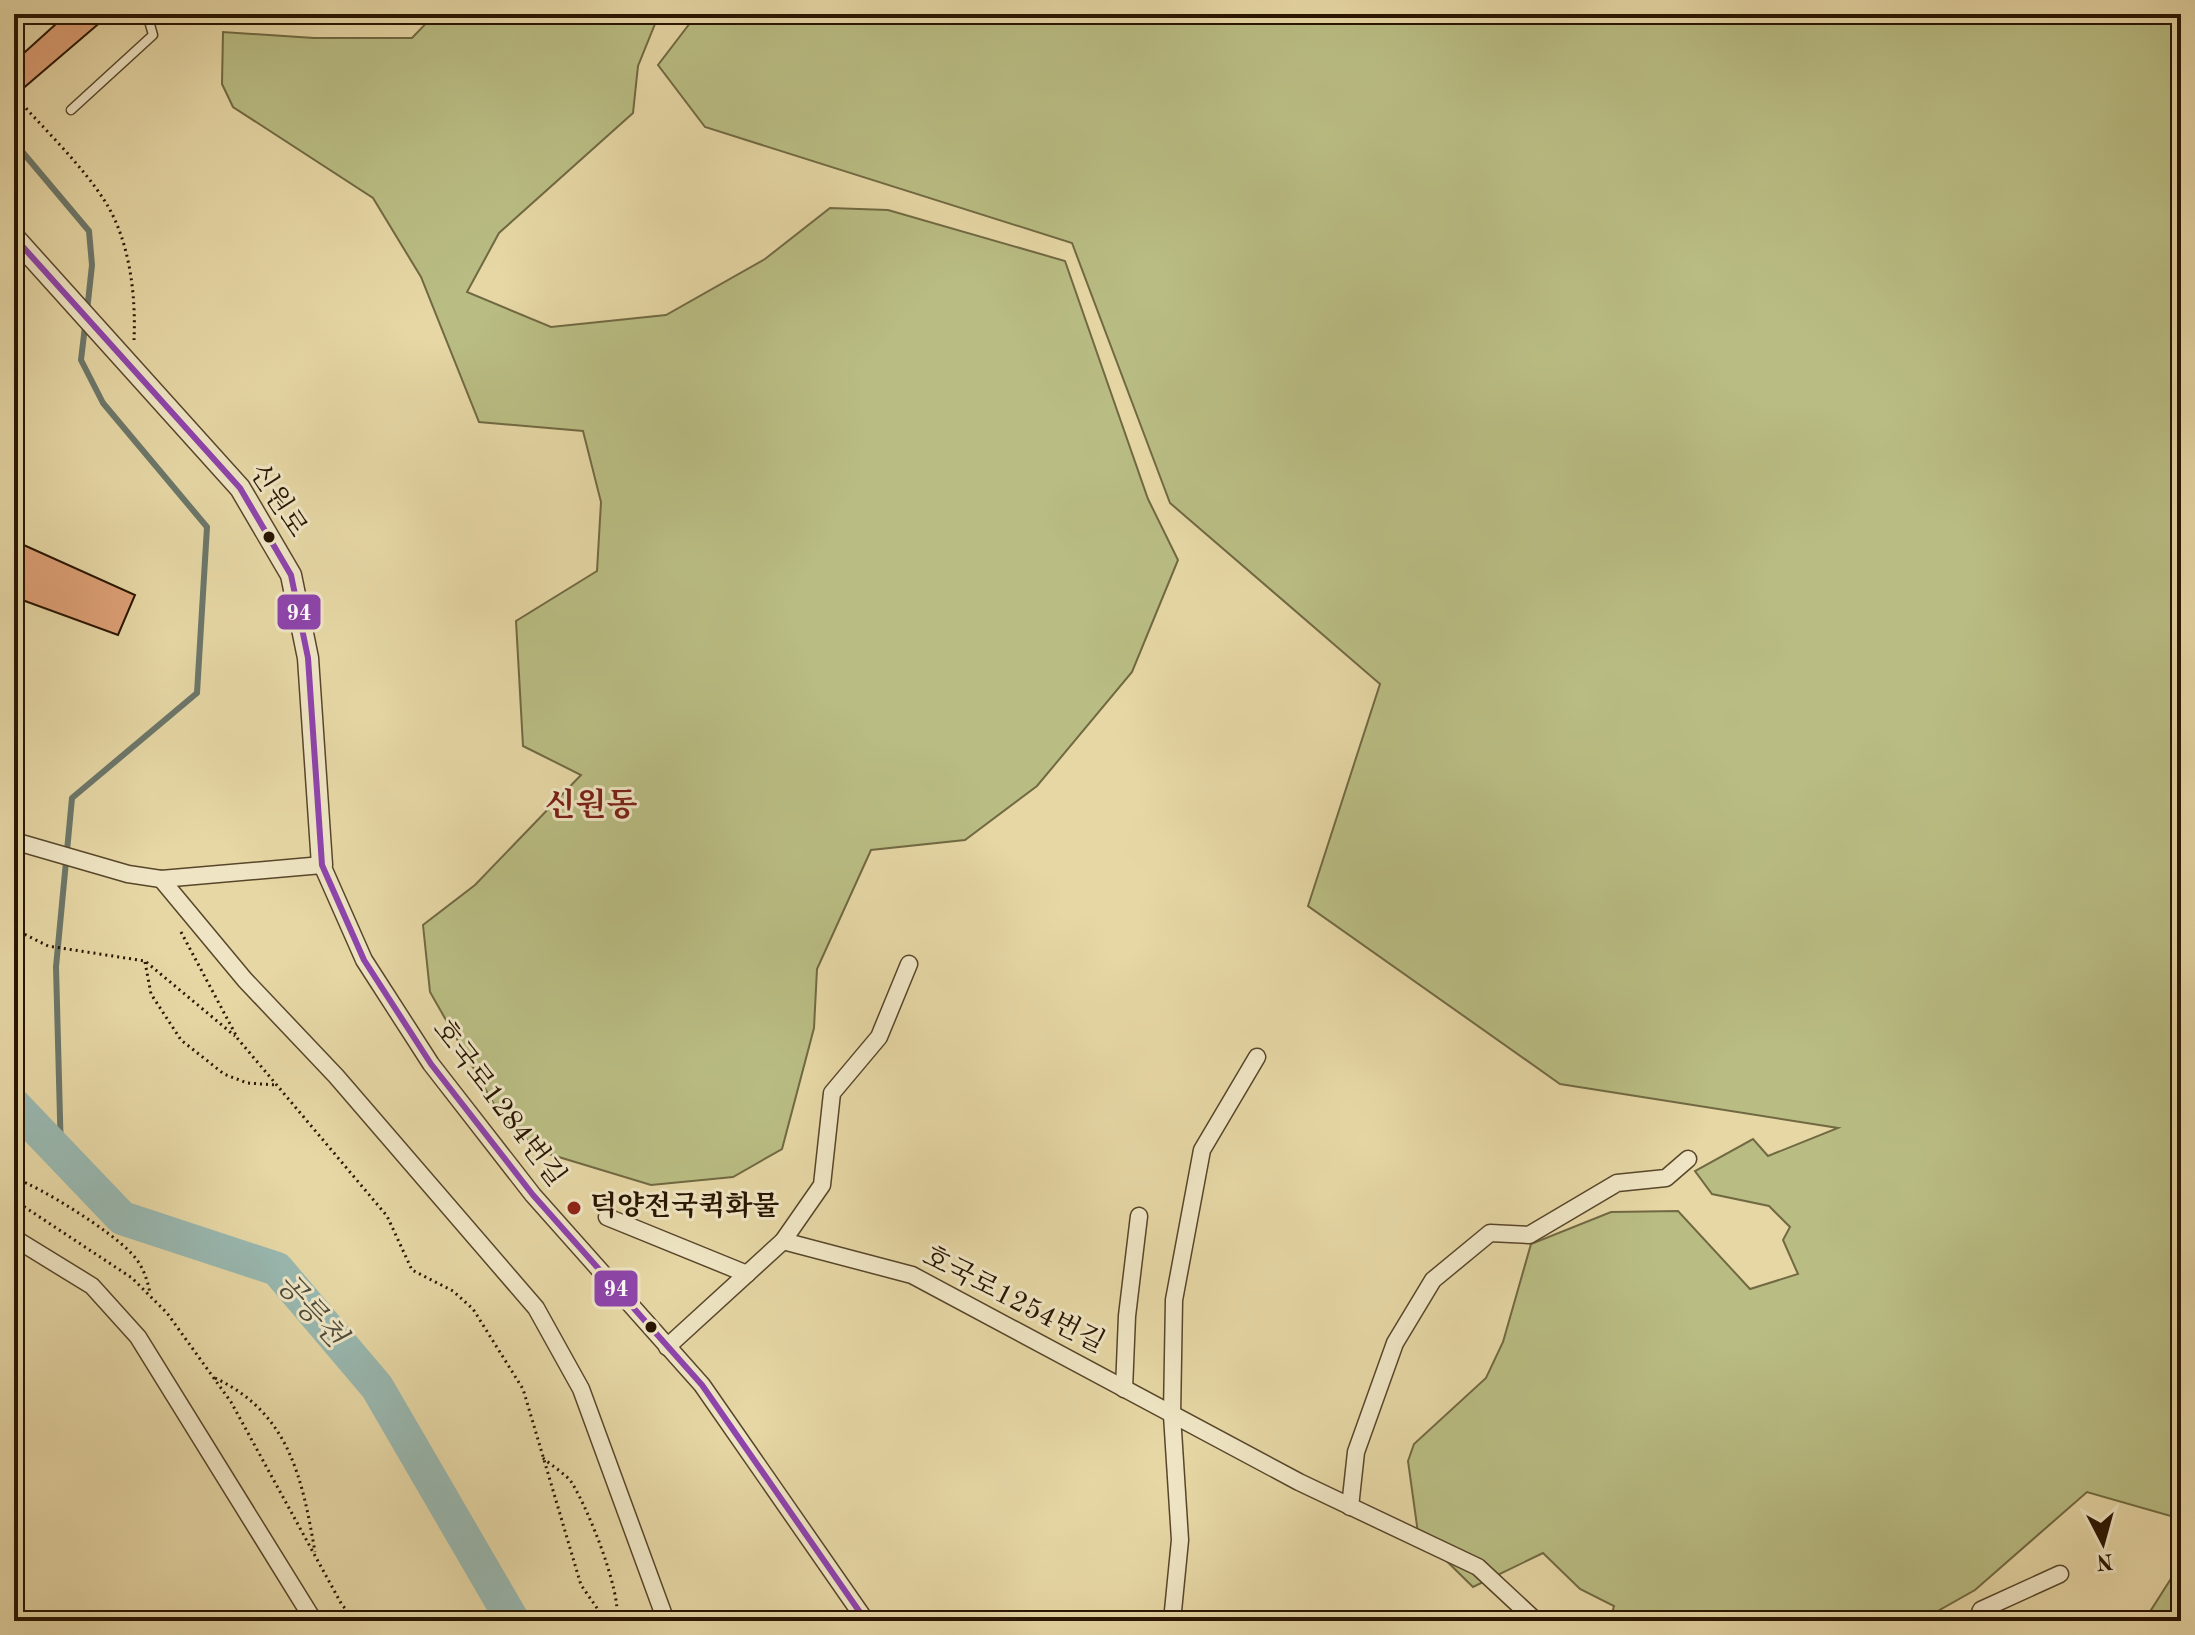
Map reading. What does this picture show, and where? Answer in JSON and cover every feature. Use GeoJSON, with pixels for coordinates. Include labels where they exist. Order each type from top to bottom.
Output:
{"type":"FeatureCollection","features":[{"type":"Feature","properties":{"kind":"street","name":"신원로"},"geometry":{"type":"LineString","coordinates":[[20,244],[125,346],[240,488],[291,575],[308,658],[322,865]]}},
{"type":"Feature","properties":{"kind":"street"},"geometry":{"type":"LineString","coordinates":[[22,844],[128,874],[161,879],[322,865]]}},
{"type":"Feature","properties":{"kind":"street","name":"호국로1284번길"},"geometry":{"type":"LineString","coordinates":[[322,865],[364,960],[431,1064],[533,1195],[702,1385],[866,1621]]}},
{"type":"Feature","properties":{"kind":"street"},"geometry":{"type":"LineString","coordinates":[[161,879],[245,980],[336,1076],[536,1308],[581,1389],[666,1621]]}},
{"type":"Feature","properties":{"kind":"street"},"geometry":{"type":"LineString","coordinates":[[667,1347],[783,1241],[822,1185],[832,1093],[879,1037],[909,964]]}},
{"type":"Feature","properties":{"kind":"street"},"geometry":{"type":"LineString","coordinates":[[1172,1621],[1180,1540],[1172,1415],[1174,1300],[1202,1150],[1257,1057]]}},
{"type":"Feature","properties":{"kind":"street"},"geometry":{"type":"LineString","coordinates":[[1350,1507],[1356,1452],[1395,1343],[1433,1280],[1490,1233],[1529,1235],[1617,1183],[1666,1178],[1688,1159]]}},
{"type":"Feature","properties":{"kind":"street","name":"호국로1254번길"},"geometry":{"type":"LineString","coordinates":[[1124,1389],[1127,1316],[1139,1216]]}},
{"type":"Feature","properties":{"kind":"street"},"geometry":{"type":"LineString","coordinates":[[607,1217],[747,1274]]}},
{"type":"Feature","properties":{"kind":"street"},"geometry":{"type":"LineString","coordinates":[[14,1238],[92,1286],[138,1337],[314,1621]]}},
{"type":"Feature","properties":{"kind":"street","name":"호국로1254번길"},"geometry":{"type":"LineString","coordinates":[[783,1241],[912,1275],[1350,1507],[1478,1567],[1536,1621]]}},
{"type":"Feature","properties":{"kind":"street"},"geometry":{"type":"LineString","coordinates":[[1977,1621],[1981,1610],[2060,1574]]}},
{"type":"Feature","properties":{"kind":"lane"},"geometry":{"type":"LineString","coordinates":[[71,110],[153,35],[147,14]]}},
{"type":"Feature","properties":{"kind":"path"},"geometry":{"type":"LineString","coordinates":[[14,95],[105,202],[121,235],[135,312],[125,346]]}},
{"type":"Feature","properties":{"kind":"path"},"geometry":{"type":"LineString","coordinates":[[14,929],[48,946],[145,961],[238,1039],[387,1216],[412,1270],[453,1291],[473,1309],[523,1389],[581,1585],[606,1621]]}},
{"type":"Feature","properties":{"kind":"path"},"geometry":{"type":"LineString","coordinates":[[181,931],[238,1039]]}},
{"type":"Feature","properties":{"kind":"path"},"geometry":{"type":"LineString","coordinates":[[145,961],[151,994],[181,1040],[224,1074],[247,1083],[276,1085]]}},
{"type":"Feature","properties":{"kind":"path"},"geometry":{"type":"LineString","coordinates":[[14,1178],[85,1218],[131,1253],[146,1275],[151,1296]]}},
{"type":"Feature","properties":{"kind":"path"},"geometry":{"type":"LineString","coordinates":[[14,1200],[98,1254],[151,1296],[231,1402],[342,1605],[357,1621]]}},
{"type":"Feature","properties":{"kind":"path"},"geometry":{"type":"LineString","coordinates":[[214,1378],[245,1392],[270,1419],[304,1489],[315,1556]]}},
{"type":"Feature","properties":{"kind":"path"},"geometry":{"type":"LineString","coordinates":[[543,1458],[571,1481],[610,1574],[619,1608],[617,1621]]}},
{"type":"Feature","properties":{"kind":"green space"},"geometry":{"type":"Polygon","coordinates":[[[435,14],[659,14],[638,66],[633,113],[499,233],[467,292],[551,327],[666,315],[765,259],[830,208],[888,210],[1065,261],[1148,499],[1178,560],[1132,672],[1037,786],[965,840],[871,850],[817,969],[814,1028],[782,1149],[733,1177],[651,1185],[539,1151],[499,1113],[430,992],[423,925],[475,885],[581,775],[523,746],[516,621],[597,571],[601,502],[583,431],[479,422],[421,277],[373,198],[233,107],[222,84],[223,32],[314,38],[412,38],[435,14]]]}},
{"type":"Feature","properties":{"kind":"green space"},"geometry":{"type":"Polygon","coordinates":[[[697,14],[2181,14],[2181,1519],[2087,1492],[1975,1590],[1920,1621],[1610,1621],[1614,1606],[1580,1589],[1543,1553],[1473,1587],[1418,1533],[1408,1461],[1414,1444],[1486,1378],[1503,1342],[1531,1244],[1611,1212],[1678,1211],[1750,1289],[1798,1274],[1783,1240],[1790,1227],[1769,1206],[1712,1194],[1695,1171],[1753,1139],[1768,1156],[1838,1128],[1560,1084],[1308,906],[1380,684],[1170,503],[1072,243],[705,127],[658,65],[697,14]]]}},
{"type":"Feature","properties":{"kind":"green space"},"geometry":{"type":"Polygon","coordinates":[[[2181,1563],[2181,1621],[2144,1621],[2181,1563]]]}},
{"type":"Feature","properties":{"kind":"building"},"geometry":{"type":"Polygon","coordinates":[[[67,14],[110,14],[20,91],[14,83],[14,62],[67,14]]]}},
{"type":"Feature","properties":{"kind":"building"},"geometry":{"type":"Polygon","coordinates":[[[17,542],[135,595],[118,635],[14,597],[17,542]]]}},
{"type":"Feature","properties":{"kind":"waterway"},"geometry":{"type":"LineString","coordinates":[[14,142],[89,231],[92,265],[87,311]]}},
{"type":"Feature","properties":{"kind":"waterway"},"geometry":{"type":"LineString","coordinates":[[61,1155],[56,967],[72,798],[197,693],[207,527],[103,403],[81,360],[85,326]]}},
{"type":"Feature","properties":{"kind":"waterway","name":"공릉천"},"geometry":{"type":"LineString","coordinates":[[14,1105],[122,1218],[277,1269],[377,1387],[513,1621]]}},
{"type":"Feature","properties":{"kind":"transit line","name":"94"},"geometry":{"type":"LineString","coordinates":[[14,237],[240,488],[291,575],[308,658],[322,865],[364,960],[431,1064],[533,1195],[702,1385],[866,1621]]}},
{"type":"Feature","properties":{"kind":"place","name":"덕양전국퀵화물"},"geometry":{"type":"Point","coordinates":[574,1208]}},
{"type":"Feature","properties":{"kind":"district","name":"신원동"},"geometry":{"type":"Point","coordinates":[591,807]}}]}
